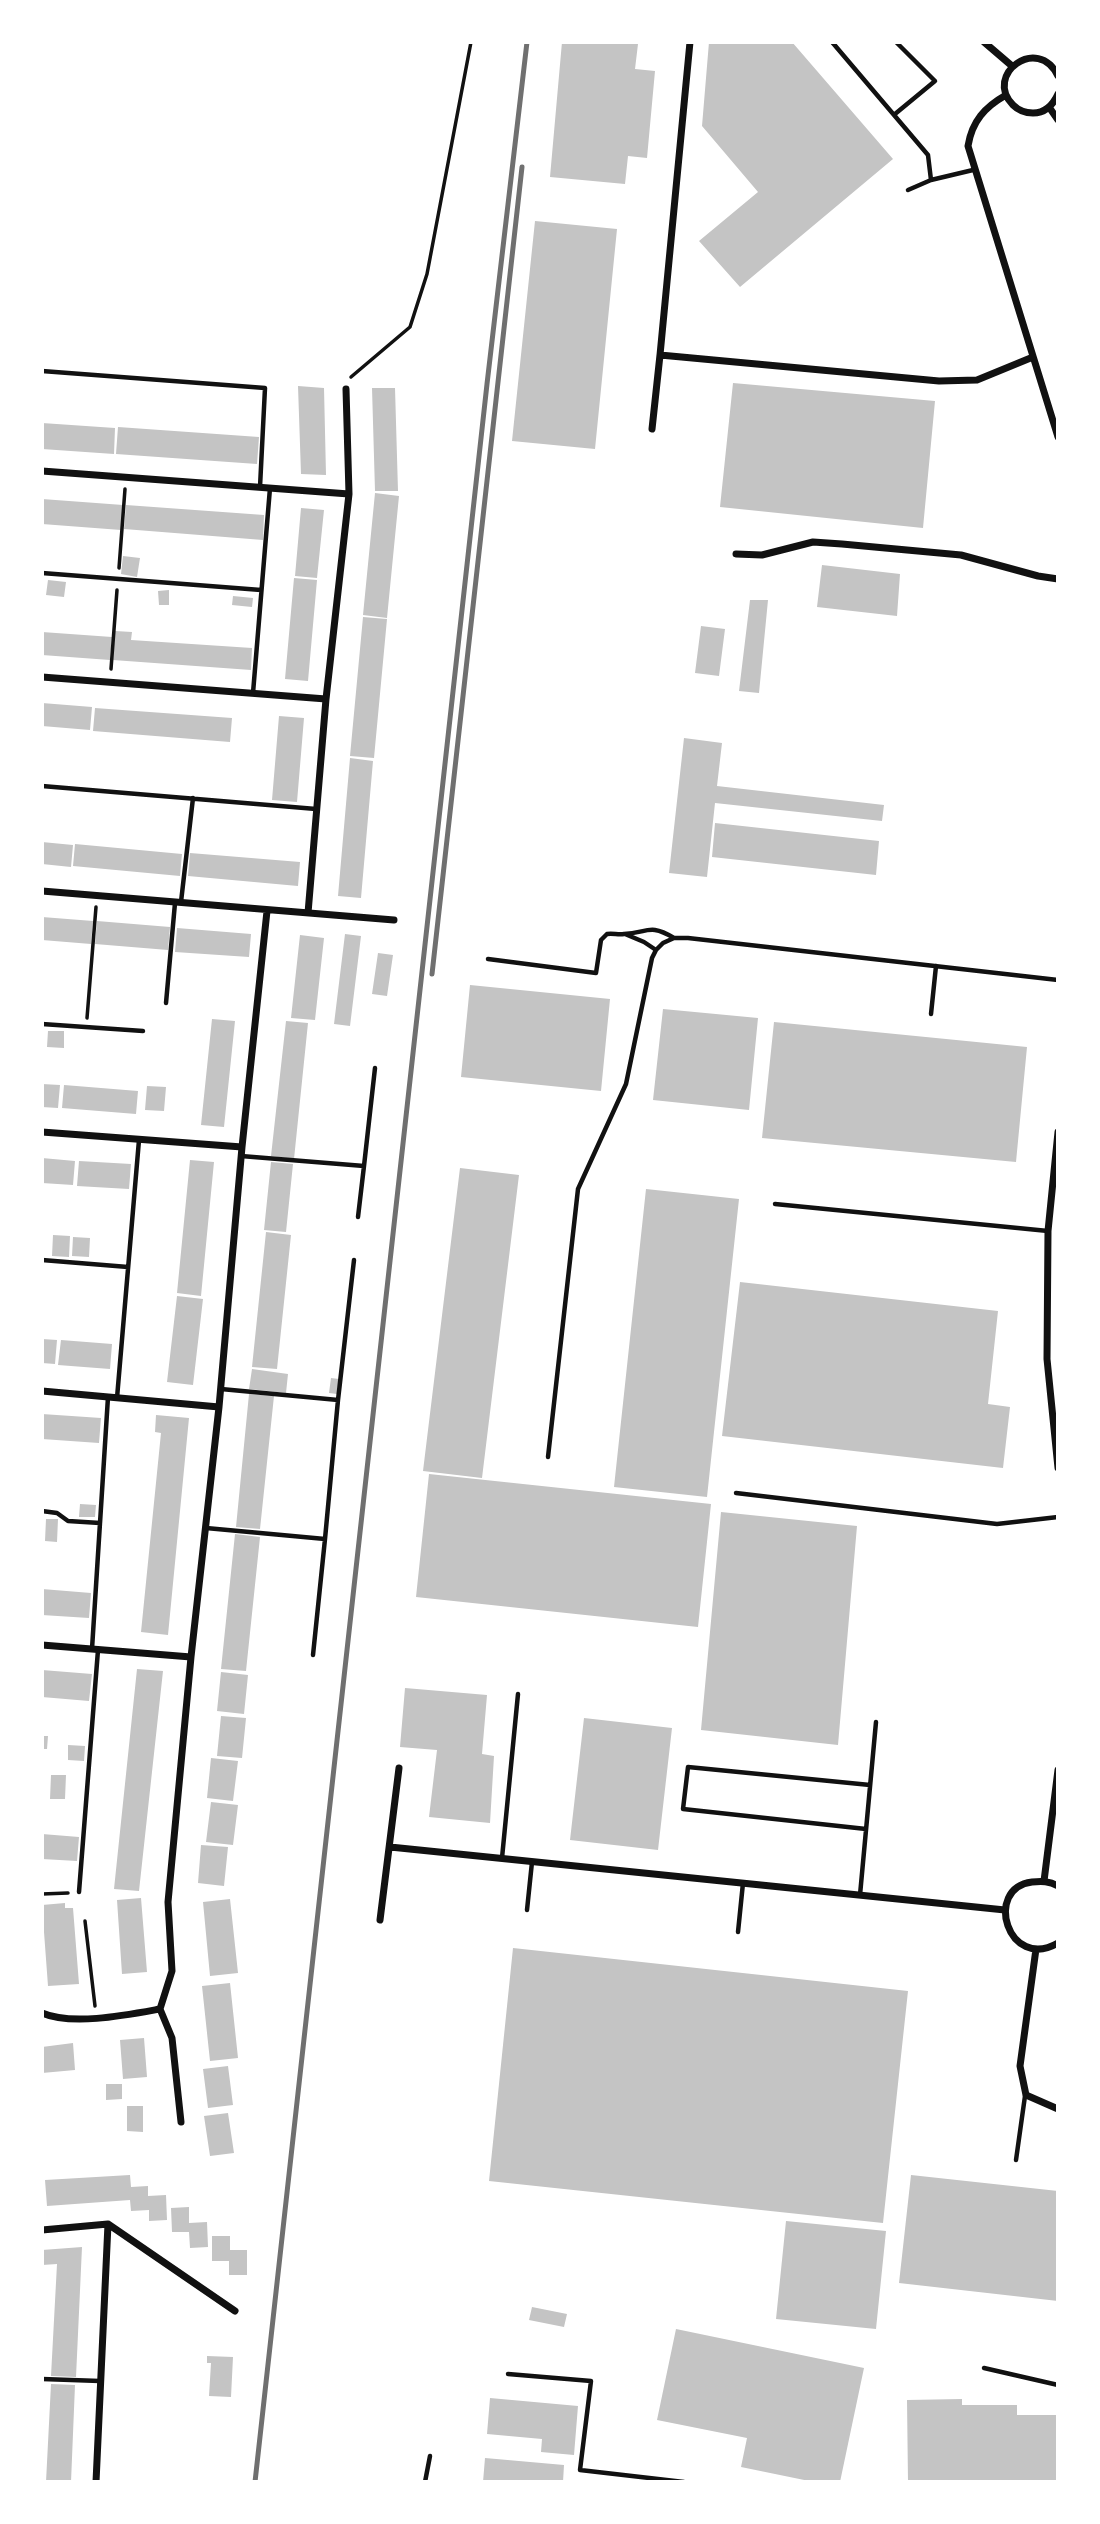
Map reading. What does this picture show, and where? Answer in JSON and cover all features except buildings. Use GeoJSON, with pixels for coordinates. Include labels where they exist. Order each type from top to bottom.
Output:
{"type":"FeatureCollection","features":[{"type":"Feature","properties":{"kind":"street"},"geometry":{"type":"LineString","coordinates":[[652,429],[690,42]]}},
{"type":"Feature","properties":{"kind":"street"},"geometry":{"type":"LineString","coordinates":[[984,42],[1012,66]]}},
{"type":"Feature","properties":{"kind":"street"},"geometry":{"type":"LineString","coordinates":[[1058,74],[1047,62],[1032,58],[1012,66],[1005,80],[1006,95],[1010,103],[1024,112],[1041,111],[1049,107],[1058,94]]}},
{"type":"Feature","properties":{"kind":"street"},"geometry":{"type":"LineString","coordinates":[[1006,95],[987,106],[970,130],[968,146],[973,170],[1058,437]]}},
{"type":"Feature","properties":{"kind":"street"},"geometry":{"type":"LineString","coordinates":[[1049,107],[1058,120]]}},
{"type":"Feature","properties":{"kind":"street"},"geometry":{"type":"LineString","coordinates":[[660,355],[939,381],[977,380],[1033,357]]}},
{"type":"Feature","properties":{"kind":"street"},"geometry":{"type":"LineString","coordinates":[[308,913],[326,699],[349,494],[346,389]]}},
{"type":"Feature","properties":{"kind":"street"},"geometry":{"type":"LineString","coordinates":[[42,471],[349,494]]}},
{"type":"Feature","properties":{"kind":"street"},"geometry":{"type":"LineString","coordinates":[[736,554],[762,555],[813,542],[842,544],[961,555],[1058,579]]}},
{"type":"Feature","properties":{"kind":"street"},"geometry":{"type":"LineString","coordinates":[[42,677],[326,699]]}},
{"type":"Feature","properties":{"kind":"street"},"geometry":{"type":"LineString","coordinates":[[42,891],[394,920]]}},
{"type":"Feature","properties":{"kind":"street"},"geometry":{"type":"LineString","coordinates":[[181,2122],[172,2038],[160,2009],[172,1970],[168,1902],[267,911]]}},
{"type":"Feature","properties":{"kind":"street"},"geometry":{"type":"LineString","coordinates":[[42,1132],[242,1147]]}},
{"type":"Feature","properties":{"kind":"street"},"geometry":{"type":"LineString","coordinates":[[1058,1132],[1048,1231],[1047,1359],[1058,1468]]}},
{"type":"Feature","properties":{"kind":"street"},"geometry":{"type":"LineString","coordinates":[[42,1391],[219,1407]]}},
{"type":"Feature","properties":{"kind":"street"},"geometry":{"type":"LineString","coordinates":[[42,1646],[191,1657]]}},
{"type":"Feature","properties":{"kind":"street"},"geometry":{"type":"LineString","coordinates":[[380,1920],[399,1768]]}},
{"type":"Feature","properties":{"kind":"street"},"geometry":{"type":"LineString","coordinates":[[1044,1881],[1058,1770]]}},
{"type":"Feature","properties":{"kind":"street"},"geometry":{"type":"LineString","coordinates":[[390,1847],[1005,1910]]}},
{"type":"Feature","properties":{"kind":"street"},"geometry":{"type":"LineString","coordinates":[[1058,1886],[1044,1881],[1026,1882],[1009,1898],[1005,1910],[1008,1929],[1024,1946],[1036,1949],[1058,1943]]}},
{"type":"Feature","properties":{"kind":"street"},"geometry":{"type":"LineString","coordinates":[[1036,1949],[1020,2066],[1026,2095],[1058,2109]]}},
{"type":"Feature","properties":{"kind":"street"},"geometry":{"type":"LineString","coordinates":[[42,2013],[62,2019],[160,2009]]}},
{"type":"Feature","properties":{"kind":"street"},"geometry":{"type":"LineString","coordinates":[[42,2230],[108,2224],[235,2311]]}},
{"type":"Feature","properties":{"kind":"street"},"geometry":{"type":"LineString","coordinates":[[96,2482],[108,2224]]}},
{"type":"Feature","properties":{"kind":"lane"},"geometry":{"type":"LineString","coordinates":[[832,42],[928,155],[931,180]]}},
{"type":"Feature","properties":{"kind":"lane"},"geometry":{"type":"LineString","coordinates":[[895,114],[934,81],[896,42]]}},
{"type":"Feature","properties":{"kind":"lane"},"geometry":{"type":"LineString","coordinates":[[908,190],[931,180],[973,170]]}},
{"type":"Feature","properties":{"kind":"lane"},"geometry":{"type":"LineString","coordinates":[[42,372],[265,388],[260,487]]}},
{"type":"Feature","properties":{"kind":"lane"},"geometry":{"type":"LineString","coordinates":[[253,693],[270,487]]}},
{"type":"Feature","properties":{"kind":"lane"},"geometry":{"type":"LineString","coordinates":[[42,573],[261,590]]}},
{"type":"Feature","properties":{"kind":"lane"},"geometry":{"type":"LineString","coordinates":[[42,786],[317,809]]}},
{"type":"Feature","properties":{"kind":"lane"},"geometry":{"type":"LineString","coordinates":[[166,1003],[193,798]]}},
{"type":"Feature","properties":{"kind":"lane"},"geometry":{"type":"LineString","coordinates":[[488,959],[596,973],[601,940],[607,934],[624,934],[646,929],[661,930],[674,938],[1058,980]]}},
{"type":"Feature","properties":{"kind":"lane"},"geometry":{"type":"LineString","coordinates":[[624,934],[656,950]]}},
{"type":"Feature","properties":{"kind":"lane"},"geometry":{"type":"LineString","coordinates":[[548,1457],[578,1189],[626,1084],[648,970],[656,950],[674,938]]}},
{"type":"Feature","properties":{"kind":"lane"},"geometry":{"type":"LineString","coordinates":[[931,1014],[936,966]]}},
{"type":"Feature","properties":{"kind":"lane"},"geometry":{"type":"LineString","coordinates":[[42,1024],[143,1031]]}},
{"type":"Feature","properties":{"kind":"lane"},"geometry":{"type":"LineString","coordinates":[[358,1217],[375,1068]]}},
{"type":"Feature","properties":{"kind":"lane"},"geometry":{"type":"LineString","coordinates":[[117,1398],[139,1139]]}},
{"type":"Feature","properties":{"kind":"lane"},"geometry":{"type":"LineString","coordinates":[[241,1156],[364,1166]]}},
{"type":"Feature","properties":{"kind":"lane"},"geometry":{"type":"LineString","coordinates":[[775,1204],[1048,1231]]}},
{"type":"Feature","properties":{"kind":"lane"},"geometry":{"type":"LineString","coordinates":[[42,1260],[128,1267]]}},
{"type":"Feature","properties":{"kind":"lane"},"geometry":{"type":"LineString","coordinates":[[313,1655],[354,1260]]}},
{"type":"Feature","properties":{"kind":"lane"},"geometry":{"type":"LineString","coordinates":[[221,1389],[338,1400]]}},
{"type":"Feature","properties":{"kind":"lane"},"geometry":{"type":"LineString","coordinates":[[79,1892],[108,1397]]}},
{"type":"Feature","properties":{"kind":"lane"},"geometry":{"type":"LineString","coordinates":[[736,1493],[997,1524],[1058,1517]]}},
{"type":"Feature","properties":{"kind":"lane"},"geometry":{"type":"LineString","coordinates":[[42,1511],[57,1513],[68,1521],[100,1523]]}},
{"type":"Feature","properties":{"kind":"lane"},"geometry":{"type":"LineString","coordinates":[[206,1528],[325,1539]]}},
{"type":"Feature","properties":{"kind":"lane"},"geometry":{"type":"LineString","coordinates":[[502,1858],[519,1694]]}},
{"type":"Feature","properties":{"kind":"lane"},"geometry":{"type":"LineString","coordinates":[[860,1895],[876,1722]]}},
{"type":"Feature","properties":{"kind":"lane"},"geometry":{"type":"LineString","coordinates":[[866,1829],[683,1809],[688,1767],[870,1785]]}},
{"type":"Feature","properties":{"kind":"lane"},"geometry":{"type":"LineString","coordinates":[[527,1910],[532,1860]]}},
{"type":"Feature","properties":{"kind":"lane"},"geometry":{"type":"LineString","coordinates":[[738,1932],[743,1883]]}},
{"type":"Feature","properties":{"kind":"lane"},"geometry":{"type":"LineString","coordinates":[[1016,2160],[1026,2095]]}},
{"type":"Feature","properties":{"kind":"lane"},"geometry":{"type":"LineString","coordinates":[[984,2368],[1058,2385]]}},
{"type":"Feature","properties":{"kind":"lane"},"geometry":{"type":"LineString","coordinates":[[508,2374],[590,2381],[580,2469],[684,2482]]}},
{"type":"Feature","properties":{"kind":"lane"},"geometry":{"type":"LineString","coordinates":[[42,2379],[100,2382]]}},
{"type":"Feature","properties":{"kind":"lane"},"geometry":{"type":"LineString","coordinates":[[425,2482],[430,2456]]}},
{"type":"Feature","properties":{"kind":"path"},"geometry":{"type":"LineString","coordinates":[[346,389],[353,375],[410,327],[427,274],[471,42]]}},
{"type":"Feature","properties":{"kind":"path"},"geometry":{"type":"LineString","coordinates":[[86,1027],[96,896]]}},
{"type":"Feature","properties":{"kind":"path"},"geometry":{"type":"LineString","coordinates":[[42,1894],[79,1892]]}},
{"type":"Feature","properties":{"kind":"path"},"geometry":{"type":"LineString","coordinates":[[85,1921],[96,2017]]}},
{"type":"Feature","properties":{"kind":"railway"},"geometry":{"type":"LineString","coordinates":[[255,2482],[527,42]]}},
{"type":"Feature","properties":{"kind":"railway"},"geometry":{"type":"LineString","coordinates":[[432,974],[522,167]]}}]}
